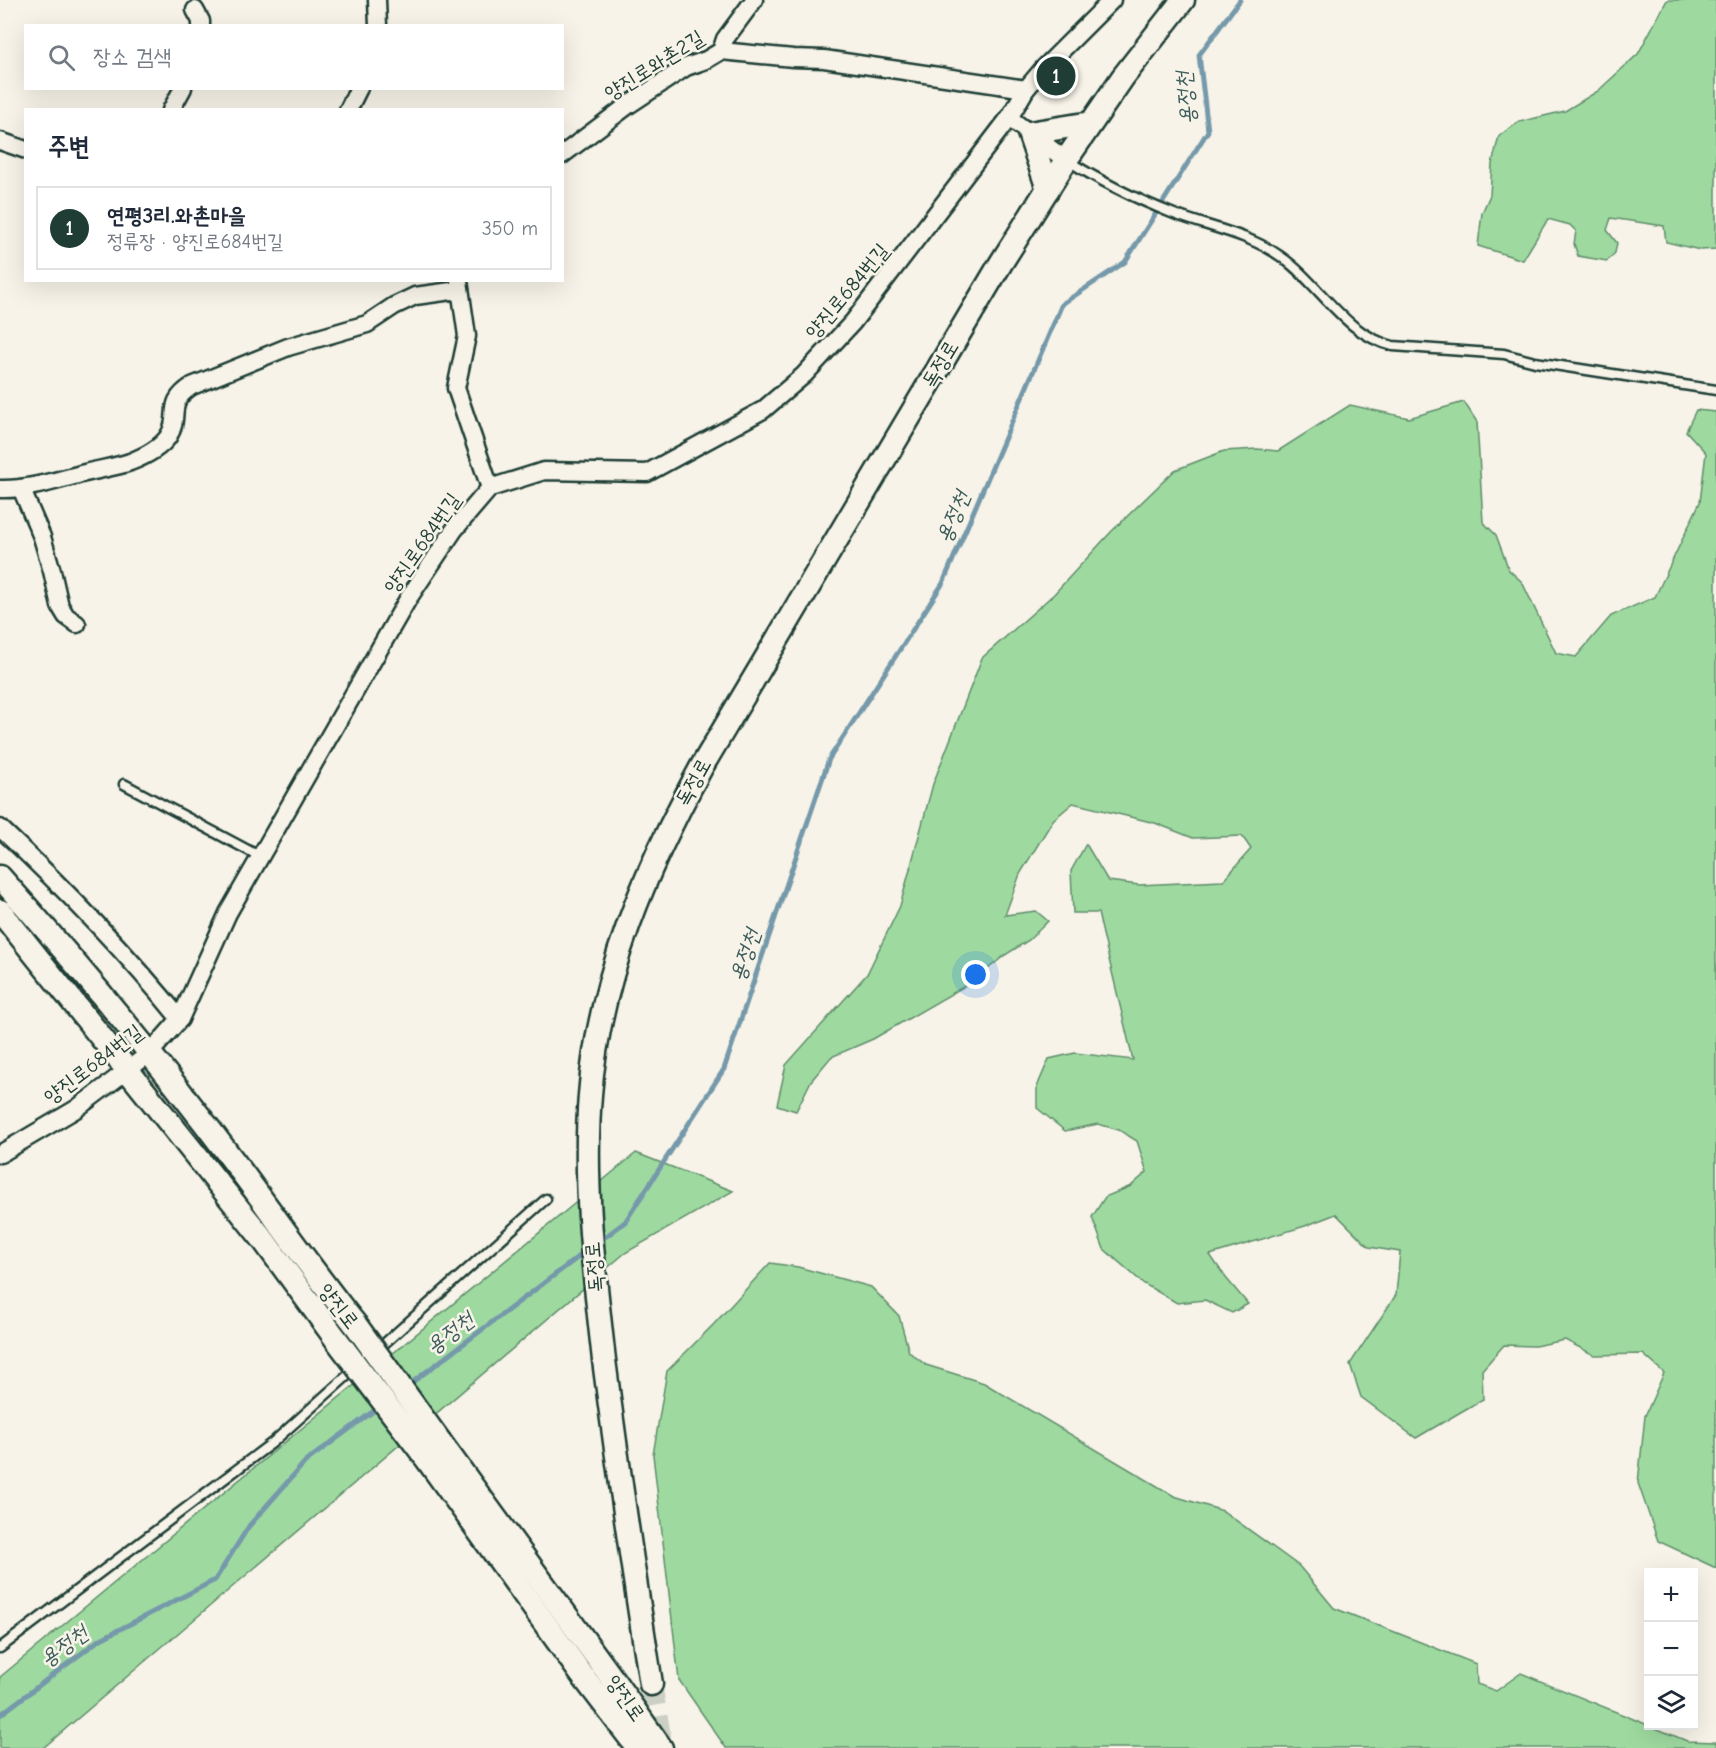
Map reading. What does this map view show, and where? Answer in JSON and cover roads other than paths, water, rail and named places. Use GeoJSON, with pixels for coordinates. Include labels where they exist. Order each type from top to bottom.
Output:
{"type":"FeatureCollection","features":[{"type":"Feature","properties":{"kind":"main road","name":"독정로"},"geometry":{"type":"LineString","coordinates":[[651,1684],[627,1536],[600,1321],[589,1210],[588,1142],[594,1064],[609,990],[627,925],[670,825],[702,766],[995,273],[1091,123],[1149,42],[1183,0]]}},
{"type":"Feature","properties":{"kind":"main road"},"geometry":{"type":"LineString","coordinates":[[1048,189],[1029,133],[1091,123]]}},
{"type":"Feature","properties":{"kind":"main road","name":"양진로"},"geometry":{"type":"LineString","coordinates":[[0,877],[73,958],[150,1053],[235,1162],[318,1279],[355,1324],[432,1449],[610,1712],[638,1748]]}},
{"type":"Feature","properties":{"kind":"main road","name":"양진로"},"geometry":{"type":"LineString","coordinates":[[0,911],[262,1238],[336,1339],[432,1449],[614,1681],[661,1748]]}},
{"type":"Feature","properties":{"kind":"main road"},"geometry":{"type":"LineString","coordinates":[[614,1681],[669,1748]]}},
{"type":"Feature","properties":{"kind":"main road"},"geometry":{"type":"LineString","coordinates":[[610,1712],[630,1748]]}},
{"type":"Feature","properties":{"kind":"street"},"geometry":{"type":"LineString","coordinates":[[377,0],[378,24]]}},
{"type":"Feature","properties":{"kind":"street","name":"양진로와촌2길"},"geometry":{"type":"LineString","coordinates":[[564,153],[627,106],[686,67],[706,60],[721,51],[725,39],[754,0]]}},
{"type":"Feature","properties":{"kind":"street","name":"양진로684번길"},"geometry":{"type":"LineString","coordinates":[[0,1154],[76,1109],[150,1053],[180,1019],[228,913],[408,599],[454,530],[489,488],[544,471],[647,473],[764,410],[804,375],[853,322],[1009,118],[1026,89],[1112,0]]}},
{"type":"Feature","properties":{"kind":"street"},"geometry":{"type":"LineString","coordinates":[[195,10],[201,24]]}},
{"type":"Feature","properties":{"kind":"street"},"geometry":{"type":"LineString","coordinates":[[721,51],[824,59],[1026,89]]}},
{"type":"Feature","properties":{"kind":"street"},"geometry":{"type":"LineString","coordinates":[[172,108],[182,90]]}},
{"type":"Feature","properties":{"kind":"street"},"geometry":{"type":"LineString","coordinates":[[349,108],[358,90]]}},
{"type":"Feature","properties":{"kind":"street"},"geometry":{"type":"LineString","coordinates":[[1009,118],[1066,160]]}},
{"type":"Feature","properties":{"kind":"street"},"geometry":{"type":"LineString","coordinates":[[0,141],[24,149]]}},
{"type":"Feature","properties":{"kind":"street"},"geometry":{"type":"LineString","coordinates":[[0,489],[32,487],[130,462],[163,443],[171,430],[176,400],[192,386],[288,347],[367,324],[394,306],[416,296],[459,285],[467,336],[456,388],[489,488]]}},
{"type":"Feature","properties":{"kind":"street"},"geometry":{"type":"LineString","coordinates":[[21,488],[42,537],[60,606],[66,616],[77,624]]}},
{"type":"Feature","properties":{"kind":"street"},"geometry":{"type":"LineString","coordinates":[[0,828],[66,891],[146,977],[180,1019]]}},
{"type":"Feature","properties":{"kind":"lane"},"geometry":{"type":"LineString","coordinates":[[1066,160],[1099,181],[1174,214],[1261,244],[1280,256],[1316,287],[1346,321],[1376,342],[1393,346],[1504,354],[1535,362],[1716,390]]}},
{"type":"Feature","properties":{"kind":"lane"},"geometry":{"type":"LineString","coordinates":[[124,784],[261,856]]}},
{"type":"Feature","properties":{"kind":"lane"},"geometry":{"type":"LineString","coordinates":[[369,1357],[546,1199]]}},
{"type":"Feature","properties":{"kind":"lane"},"geometry":{"type":"LineString","coordinates":[[0,1648],[272,1443],[360,1365]]}},
{"type":"Feature","properties":{"kind":"waterway","name":"용정천"},"geometry":{"type":"LineString","coordinates":[[597,1243],[625,1222],[724,1069],[829,759],[943,583],[1062,304],[1125,262],[1208,131],[1199,55],[1240,0]]}},
{"type":"Feature","properties":{"kind":"waterway","name":"용정천"},"geometry":{"type":"LineString","coordinates":[[406,1387],[585,1252]]}},
{"type":"Feature","properties":{"kind":"waterway","name":"용정천"},"geometry":{"type":"LineString","coordinates":[[0,1715],[99,1640],[215,1580],[249,1526],[305,1462],[379,1407]]}},
{"type":"Feature","properties":{"kind":"tunnel"},"geometry":{"type":"LineString","coordinates":[[651,1684],[662,1748]]}},
{"type":"Feature","properties":{"kind":"place","name":"연평3리.와촌마을"},"geometry":{"type":"Point","coordinates":[1056,76]}}]}
